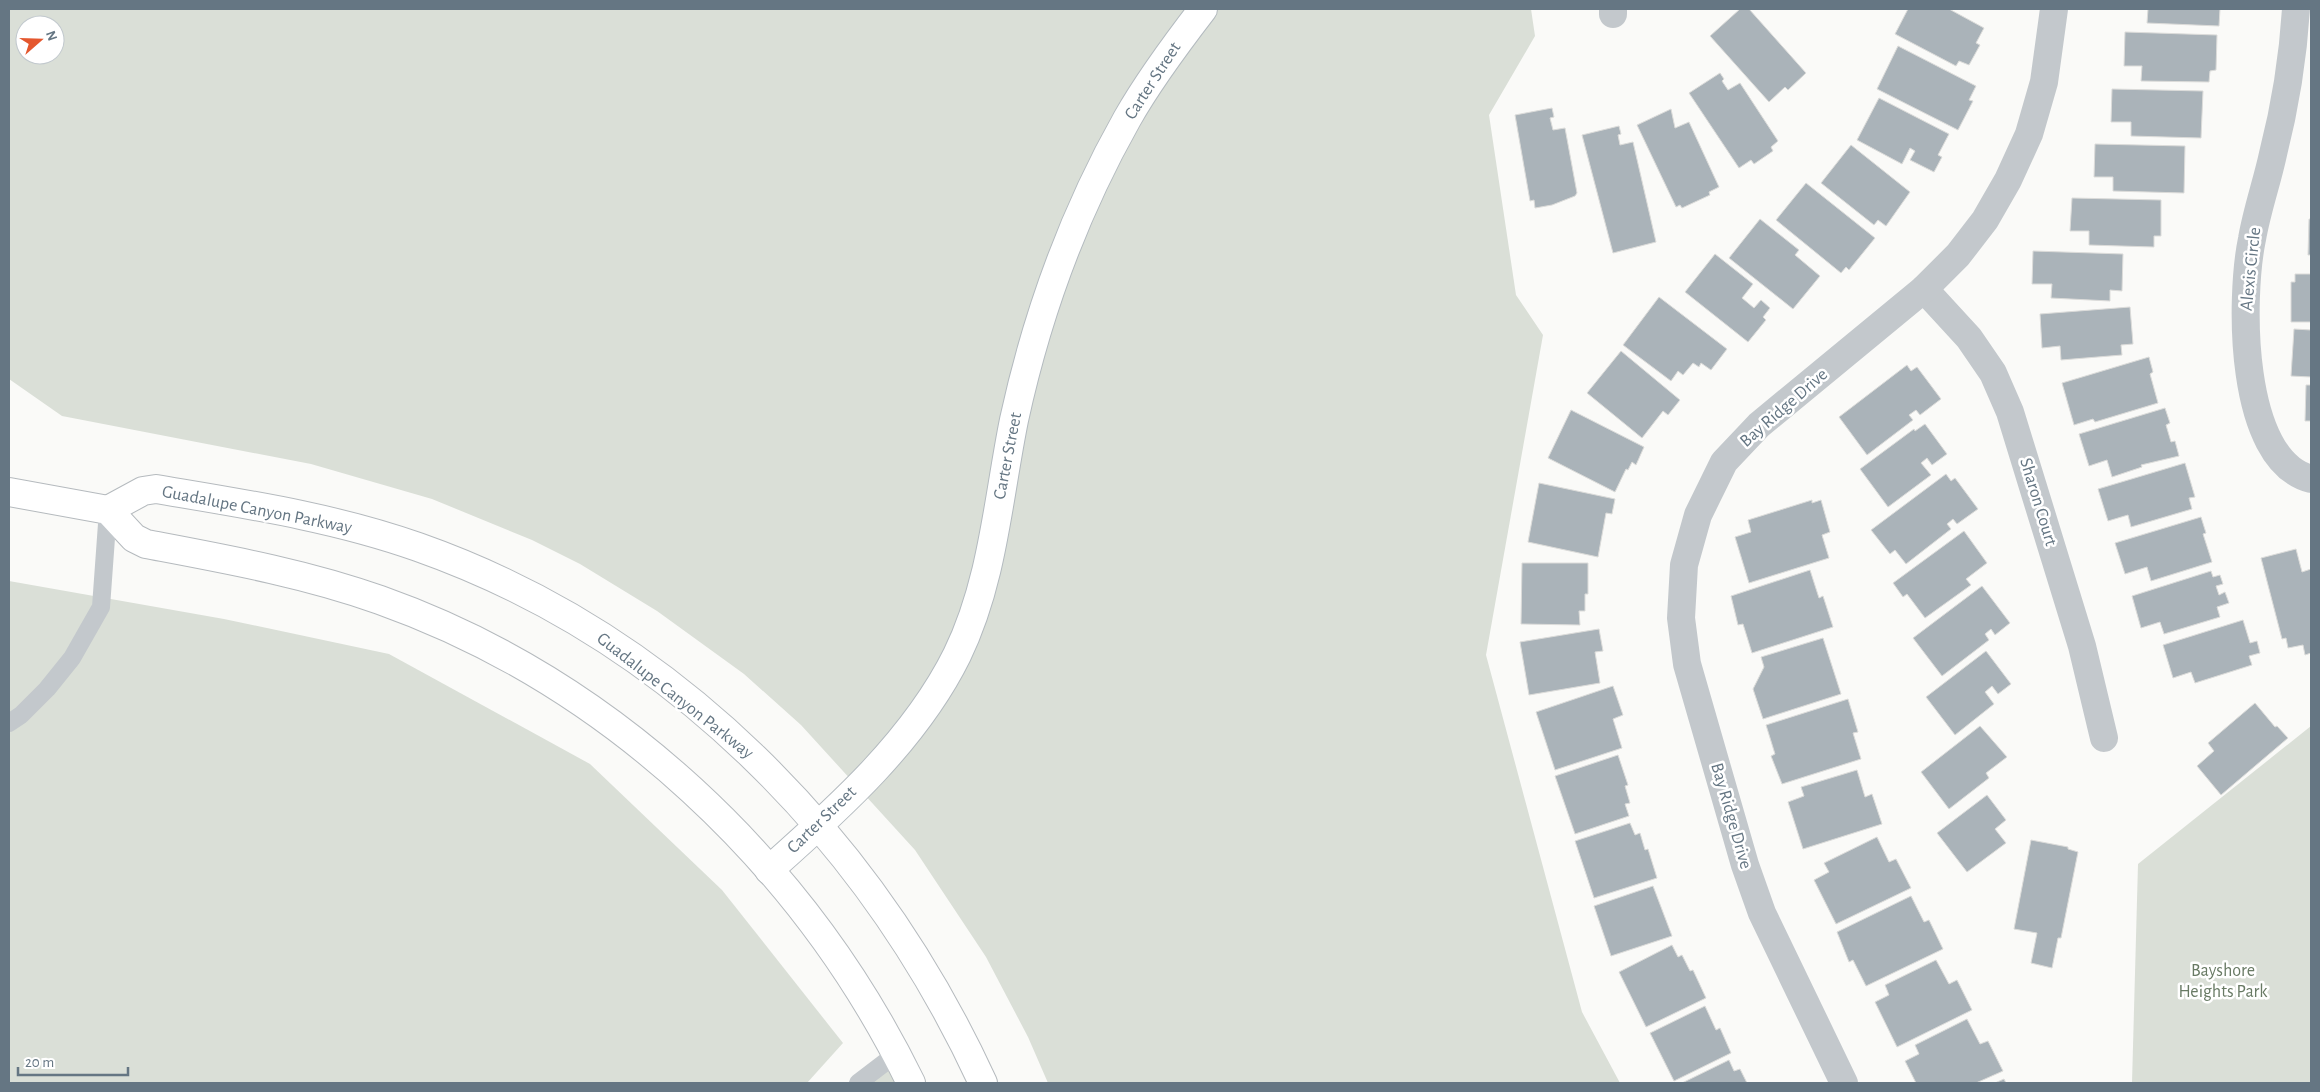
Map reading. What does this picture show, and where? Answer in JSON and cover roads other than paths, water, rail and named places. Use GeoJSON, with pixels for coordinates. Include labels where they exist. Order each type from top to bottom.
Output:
{"type":"FeatureCollection","features":[{"type":"Feature","properties":{"kind":"main road","name":"Carter Street"},"geometry":{"type":"LineString","coordinates":[[769,870],[820,825],[912,725],[942,682],[967,634],[990,558],[1014,420],[1048,292],[1097,173],[1128,117],[1166,58],[1203,9]]}},
{"type":"Feature","properties":{"kind":"main road","name":"Guadalupe Canyon Parkway"},"geometry":{"type":"LineString","coordinates":[[108,510],[143,491],[156,489],[341,524],[416,547],[492,577],[595,634],[661,680],[753,756],[820,825],[873,893],[927,975],[960,1034],[983,1083]]}},
{"type":"Feature","properties":{"kind":"main road"},"geometry":{"type":"LineString","coordinates":[[9,492],[108,510],[134,538],[146,544],[261,567],[341,587],[418,614],[513,660],[597,712],[655,757],[703,801],[769,870],[843,966],[896,1054],[911,1083]]}},
{"type":"Feature","properties":{"kind":"street","name":"Bay Ridge Drive"},"geometry":{"type":"LineString","coordinates":[[1844,1083],[1762,913],[1744,865],[1687,664],[1681,618],[1684,565],[1698,515],[1724,462],[1759,425],[1924,289],[1958,255],[1984,220],[2008,180],[2029,134],[2044,82],[2054,9]]}},
{"type":"Feature","properties":{"kind":"street","name":"Alexis Circle"},"geometry":{"type":"LineString","coordinates":[[2296,9],[2276,143],[2251,240],[2246,334],[2257,412],[2268,442],[2286,465],[2311,479]]}},
{"type":"Feature","properties":{"kind":"street","name":"Sharon Court"},"geometry":{"type":"LineString","coordinates":[[1924,289],[1968,338],[1993,373],[2010,412],[2082,646],[2104,738]]}},
{"type":"Feature","properties":{"kind":"lane"},"geometry":{"type":"LineString","coordinates":[[9,723],[21,715],[47,689],[72,658],[101,607],[108,510]]}},
{"type":"Feature","properties":{"kind":"lane"},"geometry":{"type":"LineString","coordinates":[[858,1083],[896,1054]]}},
{"type":"Feature","properties":{"kind":"park label","name":"Bayshore Heights Park"},"geometry":{"type":"Point","coordinates":[2223,981]}}]}
